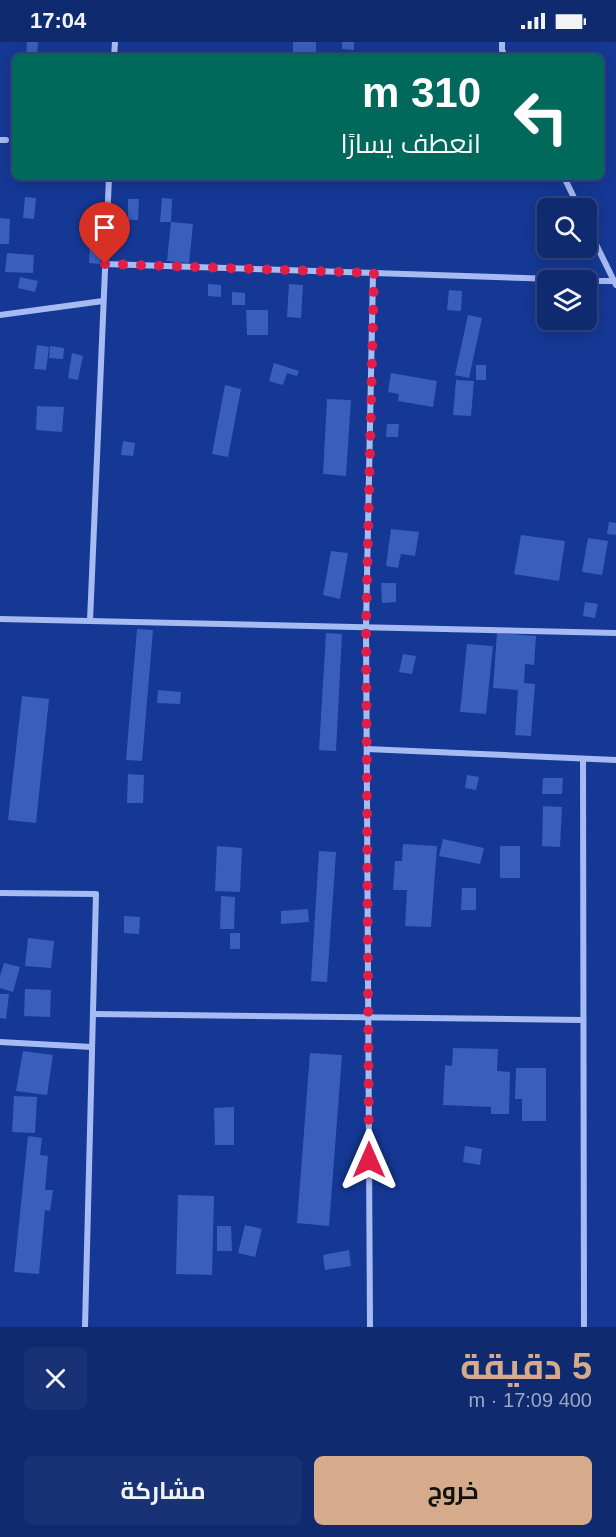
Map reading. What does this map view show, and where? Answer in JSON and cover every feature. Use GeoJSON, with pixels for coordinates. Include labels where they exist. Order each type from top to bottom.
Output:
{"type":"FeatureCollection","features":[{"type":"Feature","properties":{"kind":"street"},"geometry":{"type":"LineString","coordinates":[[90,621],[109,180]]}},
{"type":"Feature","properties":{"kind":"street"},"geometry":{"type":"LineString","coordinates":[[565,180],[574,198]]}},
{"type":"Feature","properties":{"kind":"street"},"geometry":{"type":"LineString","coordinates":[[597,246],[615,283]]}},
{"type":"Feature","properties":{"kind":"street"},"geometry":{"type":"LineString","coordinates":[[105,264],[537,278]]}},
{"type":"Feature","properties":{"kind":"street"},"geometry":{"type":"LineString","coordinates":[[370,1327],[366,628],[374,273]]}},
{"type":"Feature","properties":{"kind":"street"},"geometry":{"type":"LineString","coordinates":[[597,281],[615,283]]}},
{"type":"Feature","properties":{"kind":"street"},"geometry":{"type":"LineString","coordinates":[[0,315],[103,301]]}},
{"type":"Feature","properties":{"kind":"street"},"geometry":{"type":"LineString","coordinates":[[0,619],[616,633]]}},
{"type":"Feature","properties":{"kind":"street"},"geometry":{"type":"LineString","coordinates":[[367,749],[616,759]]}},
{"type":"Feature","properties":{"kind":"street"},"geometry":{"type":"LineString","coordinates":[[583,759],[584,1327]]}},
{"type":"Feature","properties":{"kind":"street"},"geometry":{"type":"LineString","coordinates":[[0,893],[96,894],[85,1327]]}},
{"type":"Feature","properties":{"kind":"street"},"geometry":{"type":"LineString","coordinates":[[93,1014],[583,1020]]}},
{"type":"Feature","properties":{"kind":"street"},"geometry":{"type":"LineString","coordinates":[[0,1042],[92,1047]]}},
{"type":"Feature","properties":{"kind":"building"},"geometry":{"type":"Polygon","coordinates":[[[27,42],[38,42],[37,54],[26,54],[27,42]]]}},
{"type":"Feature","properties":{"kind":"building"},"geometry":{"type":"Polygon","coordinates":[[[293,42],[316,42],[316,54],[293,54],[293,42]]]}},
{"type":"Feature","properties":{"kind":"building"},"geometry":{"type":"Polygon","coordinates":[[[342,42],[354,42],[354,50],[342,49],[342,42]]]}},
{"type":"Feature","properties":{"kind":"building"},"geometry":{"type":"Polygon","coordinates":[[[25,197],[36,198],[34,219],[23,218],[25,197]]]}},
{"type":"Feature","properties":{"kind":"building"},"geometry":{"type":"Polygon","coordinates":[[[162,198],[172,199],[171,222],[160,222],[162,198]]]}},
{"type":"Feature","properties":{"kind":"building"},"geometry":{"type":"Polygon","coordinates":[[[128,199],[139,199],[138,220],[128,220],[128,199]]]}},
{"type":"Feature","properties":{"kind":"building"},"geometry":{"type":"Polygon","coordinates":[[[0,218],[10,219],[9,244],[0,244],[0,218]]]}},
{"type":"Feature","properties":{"kind":"building"},"geometry":{"type":"Polygon","coordinates":[[[171,222],[193,224],[189,263],[167,261],[171,222]]]}},
{"type":"Feature","properties":{"kind":"building"},"geometry":{"type":"Polygon","coordinates":[[[86,223],[102,224],[100,264],[89,263],[90,239],[86,238],[86,223]]]}},
{"type":"Feature","properties":{"kind":"building"},"geometry":{"type":"Polygon","coordinates":[[[7,253],[34,255],[33,273],[5,272],[7,253]]]}},
{"type":"Feature","properties":{"kind":"building"},"geometry":{"type":"Polygon","coordinates":[[[20,277],[38,281],[35,292],[18,288],[20,277]]]}},
{"type":"Feature","properties":{"kind":"building"},"geometry":{"type":"Polygon","coordinates":[[[208,284],[221,285],[221,297],[208,296],[208,284]]]}},
{"type":"Feature","properties":{"kind":"building"},"geometry":{"type":"Polygon","coordinates":[[[289,284],[303,285],[301,318],[287,317],[289,284]]]}},
{"type":"Feature","properties":{"kind":"building"},"geometry":{"type":"Polygon","coordinates":[[[449,290],[462,291],[461,311],[447,310],[449,290]]]}},
{"type":"Feature","properties":{"kind":"building"},"geometry":{"type":"Polygon","coordinates":[[[232,292],[245,293],[245,305],[232,305],[232,292]]]}},
{"type":"Feature","properties":{"kind":"building"},"geometry":{"type":"Polygon","coordinates":[[[246,310],[268,310],[268,335],[247,335],[246,310]]]}},
{"type":"Feature","properties":{"kind":"building"},"geometry":{"type":"Polygon","coordinates":[[[468,315],[482,318],[469,378],[455,375],[468,315]]]}},
{"type":"Feature","properties":{"kind":"building"},"geometry":{"type":"Polygon","coordinates":[[[37,345],[49,347],[46,370],[34,369],[37,345]]]}},
{"type":"Feature","properties":{"kind":"building"},"geometry":{"type":"Polygon","coordinates":[[[50,346],[64,348],[63,359],[49,358],[50,346]]]}},
{"type":"Feature","properties":{"kind":"building"},"geometry":{"type":"Polygon","coordinates":[[[72,353],[83,356],[78,380],[68,378],[72,353]]]}},
{"type":"Feature","properties":{"kind":"building"},"geometry":{"type":"Polygon","coordinates":[[[274,363],[299,371],[297,376],[287,373],[283,385],[269,381],[274,363]]]}},
{"type":"Feature","properties":{"kind":"building"},"geometry":{"type":"Polygon","coordinates":[[[476,365],[486,365],[486,380],[476,380],[476,365]]]}},
{"type":"Feature","properties":{"kind":"building"},"geometry":{"type":"Polygon","coordinates":[[[391,373],[437,381],[433,407],[398,401],[399,394],[388,392],[391,373]]]}},
{"type":"Feature","properties":{"kind":"building"},"geometry":{"type":"Polygon","coordinates":[[[456,380],[474,381],[471,416],[453,415],[456,380]]]}},
{"type":"Feature","properties":{"kind":"building"},"geometry":{"type":"Polygon","coordinates":[[[225,385],[241,389],[228,457],[212,454],[225,385]]]}},
{"type":"Feature","properties":{"kind":"building"},"geometry":{"type":"Polygon","coordinates":[[[327,399],[351,400],[346,476],[323,474],[327,399]]]}},
{"type":"Feature","properties":{"kind":"building"},"geometry":{"type":"Polygon","coordinates":[[[37,406],[64,407],[62,432],[36,430],[37,406]]]}},
{"type":"Feature","properties":{"kind":"building"},"geometry":{"type":"Polygon","coordinates":[[[387,424],[399,424],[398,437],[386,437],[387,424]]]}},
{"type":"Feature","properties":{"kind":"building"},"geometry":{"type":"Polygon","coordinates":[[[123,441],[135,443],[133,456],[121,455],[123,441]]]}},
{"type":"Feature","properties":{"kind":"building"},"geometry":{"type":"Polygon","coordinates":[[[609,522],[616,523],[616,535],[607,534],[609,522]]]}},
{"type":"Feature","properties":{"kind":"building"},"geometry":{"type":"Polygon","coordinates":[[[391,529],[419,532],[415,556],[401,554],[398,568],[386,566],[391,529]]]}},
{"type":"Feature","properties":{"kind":"building"},"geometry":{"type":"Polygon","coordinates":[[[521,535],[565,541],[559,581],[514,574],[521,535]]]}},
{"type":"Feature","properties":{"kind":"building"},"geometry":{"type":"Polygon","coordinates":[[[588,538],[608,541],[602,575],[582,572],[588,538]]]}},
{"type":"Feature","properties":{"kind":"building"},"geometry":{"type":"Polygon","coordinates":[[[331,551],[348,553],[340,599],[323,595],[331,551]]]}},
{"type":"Feature","properties":{"kind":"building"},"geometry":{"type":"Polygon","coordinates":[[[381,583],[396,583],[396,602],[382,603],[381,583]]]}},
{"type":"Feature","properties":{"kind":"building"},"geometry":{"type":"Polygon","coordinates":[[[585,602],[598,604],[595,618],[583,616],[585,602]]]}},
{"type":"Feature","properties":{"kind":"building"},"geometry":{"type":"Polygon","coordinates":[[[137,629],[153,630],[142,761],[126,760],[137,629]]]}},
{"type":"Feature","properties":{"kind":"building"},"geometry":{"type":"Polygon","coordinates":[[[326,633],[342,634],[336,751],[319,750],[326,633]]]}},
{"type":"Feature","properties":{"kind":"building"},"geometry":{"type":"Polygon","coordinates":[[[497,633],[536,636],[534,665],[525,664],[524,683],[535,684],[531,736],[515,735],[518,690],[493,688],[497,633]]]}},
{"type":"Feature","properties":{"kind":"building"},"geometry":{"type":"Polygon","coordinates":[[[467,644],[493,646],[486,714],[460,712],[467,644]]]}},
{"type":"Feature","properties":{"kind":"building"},"geometry":{"type":"Polygon","coordinates":[[[403,654],[416,656],[412,674],[399,672],[403,654]]]}},
{"type":"Feature","properties":{"kind":"building"},"geometry":{"type":"Polygon","coordinates":[[[158,690],[181,692],[180,704],[157,703],[158,690]]]}},
{"type":"Feature","properties":{"kind":"building"},"geometry":{"type":"Polygon","coordinates":[[[22,696],[49,699],[36,823],[8,820],[22,696]]]}},
{"type":"Feature","properties":{"kind":"building"},"geometry":{"type":"Polygon","coordinates":[[[128,774],[144,775],[143,803],[127,803],[128,774]]]}},
{"type":"Feature","properties":{"kind":"building"},"geometry":{"type":"Polygon","coordinates":[[[467,775],[479,777],[476,790],[465,788],[467,775]]]}},
{"type":"Feature","properties":{"kind":"building"},"geometry":{"type":"Polygon","coordinates":[[[543,778],[563,778],[562,794],[542,794],[543,778]]]}},
{"type":"Feature","properties":{"kind":"building"},"geometry":{"type":"Polygon","coordinates":[[[543,806],[562,807],[560,847],[542,846],[543,806]]]}},
{"type":"Feature","properties":{"kind":"building"},"geometry":{"type":"Polygon","coordinates":[[[443,839],[484,848],[480,864],[439,856],[443,839]]]}},
{"type":"Feature","properties":{"kind":"building"},"geometry":{"type":"Polygon","coordinates":[[[403,844],[437,846],[431,927],[405,926],[407,890],[393,890],[395,861],[402,861],[403,844]]]}},
{"type":"Feature","properties":{"kind":"building"},"geometry":{"type":"Polygon","coordinates":[[[217,846],[242,848],[240,892],[215,891],[217,846]]]}},
{"type":"Feature","properties":{"kind":"building"},"geometry":{"type":"Polygon","coordinates":[[[500,846],[520,846],[520,878],[500,878],[500,846]]]}},
{"type":"Feature","properties":{"kind":"building"},"geometry":{"type":"Polygon","coordinates":[[[319,851],[336,852],[327,982],[311,981],[319,851]]]}},
{"type":"Feature","properties":{"kind":"building"},"geometry":{"type":"Polygon","coordinates":[[[462,888],[476,888],[476,910],[461,910],[462,888]]]}},
{"type":"Feature","properties":{"kind":"building"},"geometry":{"type":"Polygon","coordinates":[[[221,896],[235,897],[234,929],[220,929],[221,896]]]}},
{"type":"Feature","properties":{"kind":"building"},"geometry":{"type":"Polygon","coordinates":[[[308,909],[309,922],[281,924],[281,911],[308,909]]]}},
{"type":"Feature","properties":{"kind":"building"},"geometry":{"type":"Polygon","coordinates":[[[124,916],[140,917],[139,934],[124,933],[124,916]]]}},
{"type":"Feature","properties":{"kind":"building"},"geometry":{"type":"Polygon","coordinates":[[[230,933],[240,933],[240,949],[230,949],[230,933]]]}},
{"type":"Feature","properties":{"kind":"building"},"geometry":{"type":"Polygon","coordinates":[[[28,938],[54,941],[51,968],[25,966],[28,938]]]}},
{"type":"Feature","properties":{"kind":"building"},"geometry":{"type":"Polygon","coordinates":[[[4,963],[20,967],[13,992],[0,988],[0,976],[4,963]]]}},
{"type":"Feature","properties":{"kind":"building"},"geometry":{"type":"Polygon","coordinates":[[[25,989],[51,990],[50,1017],[24,1016],[25,989]]]}},
{"type":"Feature","properties":{"kind":"building"},"geometry":{"type":"Polygon","coordinates":[[[0,994],[9,994],[6,1019],[0,1018],[0,994]]]}},
{"type":"Feature","properties":{"kind":"building"},"geometry":{"type":"Polygon","coordinates":[[[453,1048],[498,1049],[497,1071],[510,1072],[509,1114],[491,1114],[491,1107],[443,1105],[445,1065],[452,1066],[453,1048]]]}},
{"type":"Feature","properties":{"kind":"building"},"geometry":{"type":"Polygon","coordinates":[[[23,1051],[53,1055],[47,1095],[16,1091],[23,1051]]]}},
{"type":"Feature","properties":{"kind":"building"},"geometry":{"type":"Polygon","coordinates":[[[310,1053],[342,1055],[329,1226],[297,1223],[310,1053]]]}},
{"type":"Feature","properties":{"kind":"building"},"geometry":{"type":"Polygon","coordinates":[[[516,1068],[546,1068],[546,1121],[522,1121],[522,1099],[515,1099],[516,1068]]]}},
{"type":"Feature","properties":{"kind":"building"},"geometry":{"type":"Polygon","coordinates":[[[14,1096],[37,1097],[35,1133],[12,1132],[14,1096]]]}},
{"type":"Feature","properties":{"kind":"building"},"geometry":{"type":"Polygon","coordinates":[[[234,1107],[234,1145],[215,1145],[214,1108],[234,1107]]]}},
{"type":"Feature","properties":{"kind":"building"},"geometry":{"type":"Polygon","coordinates":[[[28,1136],[42,1138],[40,1155],[48,1156],[45,1190],[53,1190],[50,1211],[45,1210],[39,1274],[14,1272],[28,1136]]]}},
{"type":"Feature","properties":{"kind":"building"},"geometry":{"type":"Polygon","coordinates":[[[465,1146],[482,1149],[480,1165],[463,1162],[465,1146]]]}},
{"type":"Feature","properties":{"kind":"building"},"geometry":{"type":"Polygon","coordinates":[[[178,1195],[214,1196],[212,1275],[176,1274],[178,1195]]]}},
{"type":"Feature","properties":{"kind":"building"},"geometry":{"type":"Polygon","coordinates":[[[245,1225],[262,1229],[255,1257],[238,1253],[245,1225]]]}},
{"type":"Feature","properties":{"kind":"building"},"geometry":{"type":"Polygon","coordinates":[[[217,1226],[231,1226],[232,1251],[217,1251],[217,1226]]]}},
{"type":"Feature","properties":{"kind":"building"},"geometry":{"type":"Polygon","coordinates":[[[349,1250],[351,1266],[325,1270],[323,1255],[349,1250]]]}},
{"type":"Feature","properties":{"kind":"route"},"geometry":{"type":"LineString","coordinates":[[105,264],[374,273],[366,628],[369,1160]]}}]}
